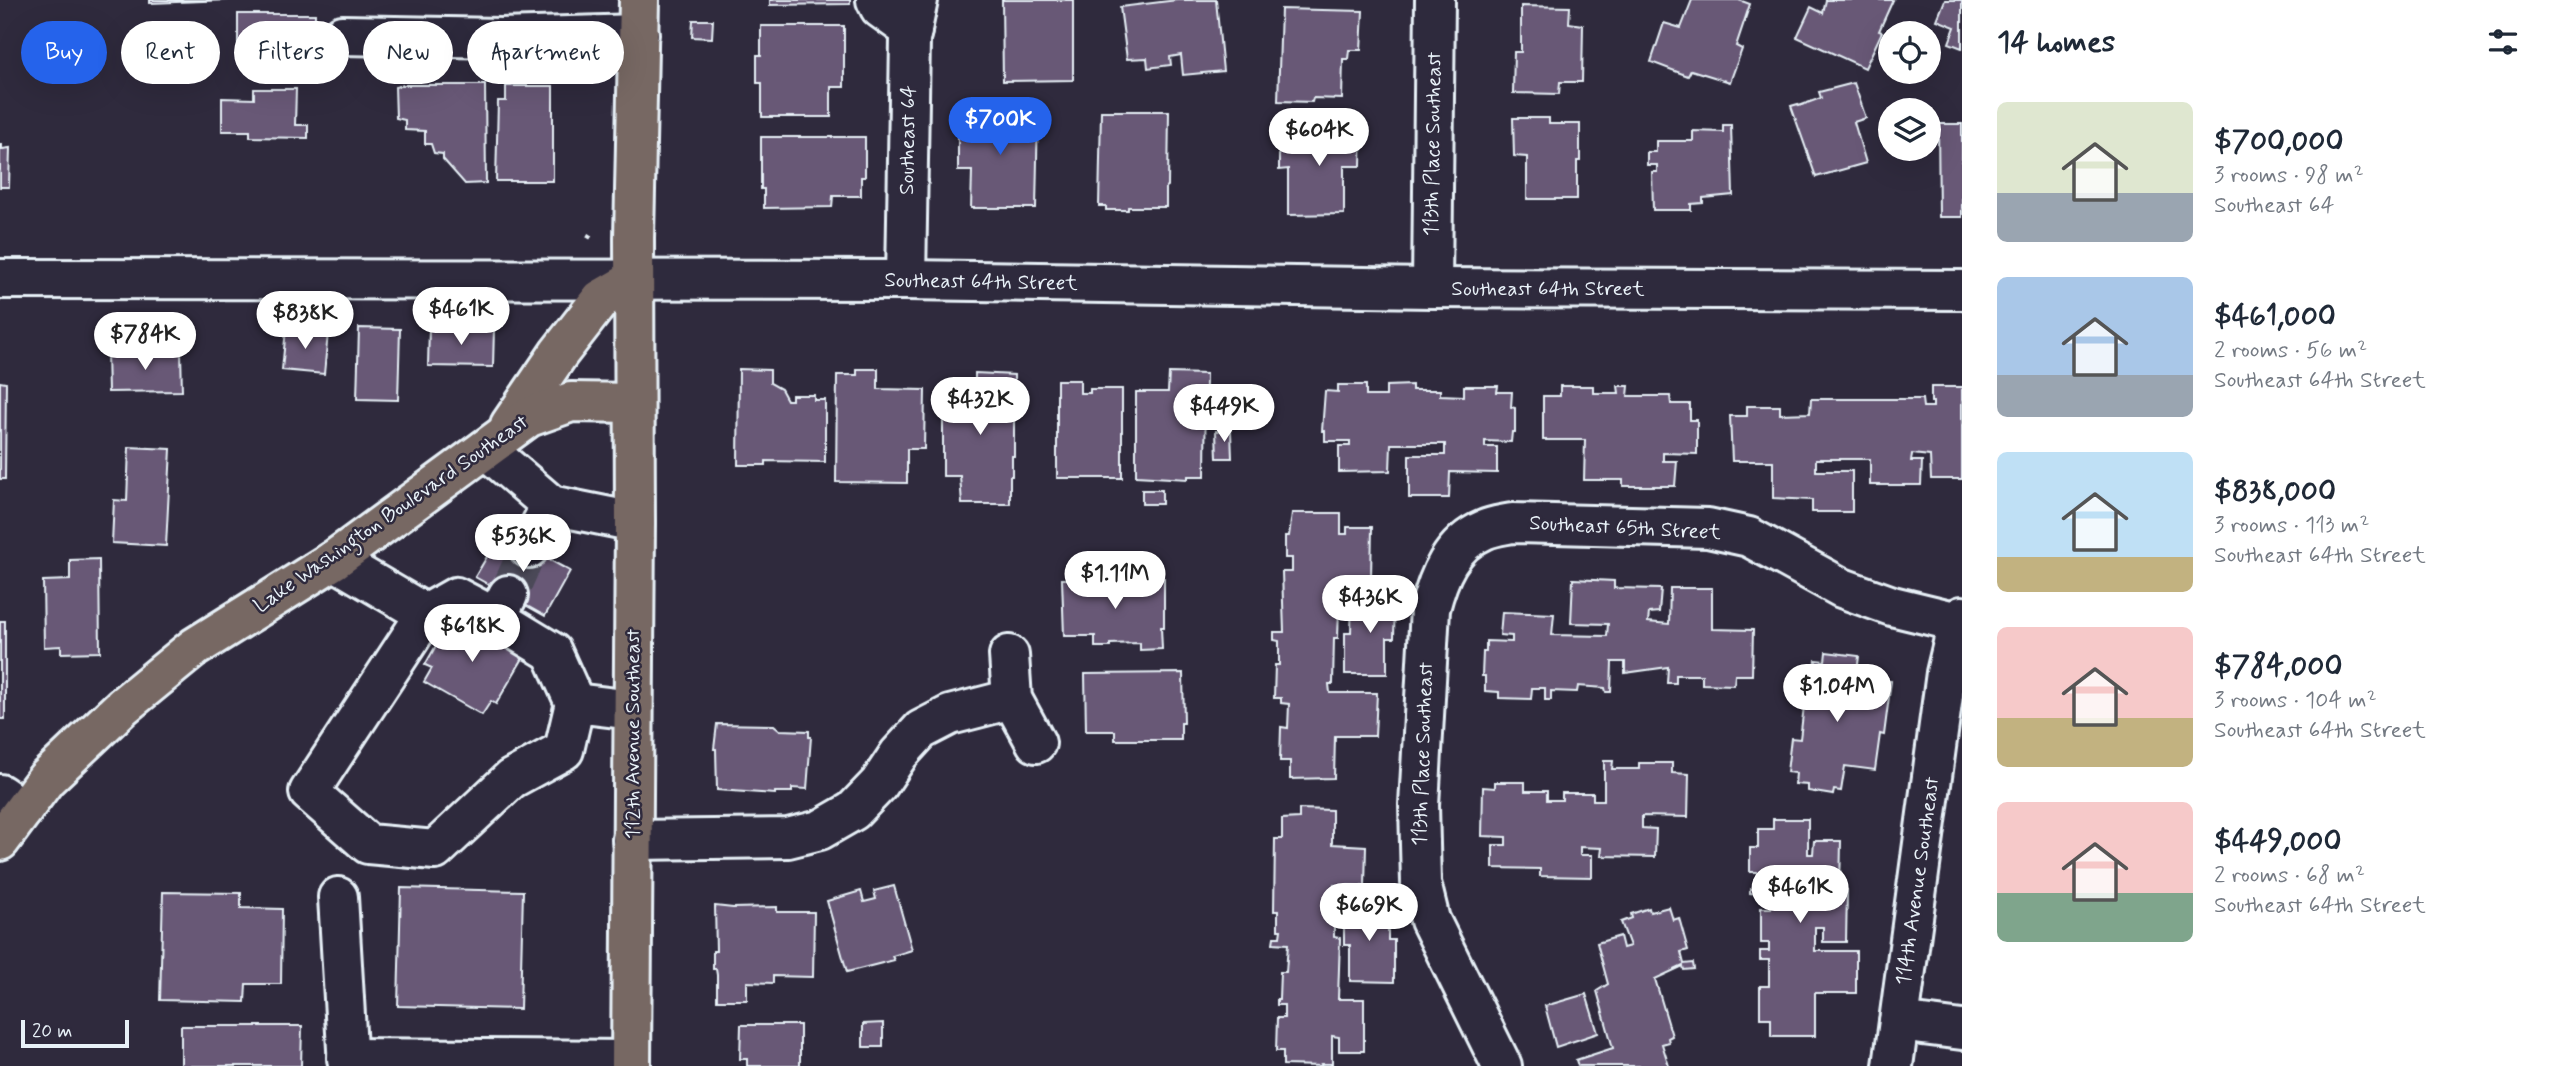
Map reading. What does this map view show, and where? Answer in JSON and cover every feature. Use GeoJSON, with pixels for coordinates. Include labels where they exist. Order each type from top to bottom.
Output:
{"type":"FeatureCollection","features":[{"type":"Feature","properties":{"kind":"main road"},"geometry":{"type":"LineString","coordinates":[[634,403],[639,17]]}},
{"type":"Feature","properties":{"kind":"main road"},"geometry":{"type":"LineString","coordinates":[[494,443],[592,309],[612,291],[634,280]]}},
{"type":"Feature","properties":{"kind":"main road","name":"Lake Washington Boulevard Southeast"},"geometry":{"type":"LineString","coordinates":[[0,841],[11,802],[46,779],[123,706],[195,647],[334,560],[529,417],[560,404],[582,401],[634,403]]}},
{"type":"Feature","properties":{"kind":"main road","name":"112th Avenue Southeast"},"geometry":{"type":"LineString","coordinates":[[631,1063],[634,403]]}},
{"type":"Feature","properties":{"kind":"street"},"geometry":{"type":"LineString","coordinates":[[876,0],[880,8],[915,16]]}},
{"type":"Feature","properties":{"kind":"street","name":"113th Place Southeast"},"geometry":{"type":"LineString","coordinates":[[1432,288],[1435,0]]}},
{"type":"Feature","properties":{"kind":"street","name":"Southeast 64"},"geometry":{"type":"LineString","coordinates":[[906,280],[915,16]]}},
{"type":"Feature","properties":{"kind":"street"},"geometry":{"type":"LineString","coordinates":[[349,36],[500,38],[639,17]]}},
{"type":"Feature","properties":{"kind":"street","name":"Southeast 64th Street"},"geometry":{"type":"LineString","coordinates":[[0,279],[906,280],[1432,288],[1962,290]]}},
{"type":"Feature","properties":{"kind":"street"},"geometry":{"type":"LineString","coordinates":[[494,443],[551,505],[635,522]]}},
{"type":"Feature","properties":{"kind":"street"},"geometry":{"type":"LineString","coordinates":[[529,548],[551,505]]}},
{"type":"Feature","properties":{"kind":"street","name":"Southeast 65th Street"},"geometry":{"type":"LineString","coordinates":[[1484,530],[1512,523],[1708,528],[1749,537],[1842,588],[1892,606],[1960,619]]}},
{"type":"Feature","properties":{"kind":"street","name":"113th Place Southeast"},"geometry":{"type":"LineString","coordinates":[[1484,530],[1461,545],[1447,560],[1435,587],[1430,610],[1418,846],[1421,883],[1430,920],[1502,1066]]}},
{"type":"Feature","properties":{"kind":"street"},"geometry":{"type":"LineString","coordinates":[[334,560],[426,614]]}},
{"type":"Feature","properties":{"kind":"street"},"geometry":{"type":"LineString","coordinates":[[456,597],[502,607],[552,652],[575,703],[564,750],[511,779],[436,850],[368,844],[309,792],[426,614],[456,597]]}},
{"type":"Feature","properties":{"kind":"street","name":"114th Avenue Southeast"},"geometry":{"type":"LineString","coordinates":[[1894,1066],[1946,673],[1960,619]]}},
{"type":"Feature","properties":{"kind":"street"},"geometry":{"type":"LineString","coordinates":[[1009,655],[1012,699],[1036,743]]}},
{"type":"Feature","properties":{"kind":"street"},"geometry":{"type":"LineString","coordinates":[[632,840],[788,838],[821,830],[853,811],[879,784],[899,754],[920,730],[950,715],[1012,699]]}},
{"type":"Feature","properties":{"kind":"street"},"geometry":{"type":"LineString","coordinates":[[575,703],[633,710]]}},
{"type":"Feature","properties":{"kind":"street"},"geometry":{"type":"LineString","coordinates":[[338,897],[347,1062],[631,1063]]}},
{"type":"Feature","properties":{"kind":"street"},"geometry":{"type":"LineString","coordinates":[[1899,1022],[1962,1030]]}},
{"type":"Feature","properties":{"kind":"building"},"geometry":{"type":"Polygon","coordinates":[[[150,0],[230,0],[150,3],[150,0]]]}},
{"type":"Feature","properties":{"kind":"building"},"geometry":{"type":"Polygon","coordinates":[[[770,0],[850,0],[850,4],[770,5],[770,0]]]}},
{"type":"Feature","properties":{"kind":"building"},"geometry":{"type":"Polygon","coordinates":[[[1002,0],[1073,0],[1073,80],[1003,81],[1002,0]]]}},
{"type":"Feature","properties":{"kind":"building"},"geometry":{"type":"Polygon","coordinates":[[[1177,0],[1216,0],[1223,71],[1183,75],[1181,55],[1170,57],[1171,65],[1148,68],[1147,58],[1127,59],[1120,7],[1177,0]]]}},
{"type":"Feature","properties":{"kind":"building"},"geometry":{"type":"Polygon","coordinates":[[[1692,0],[1739,0],[1750,4],[1736,46],[1742,49],[1730,82],[1691,70],[1688,76],[1651,62],[1664,23],[1681,28],[1692,0]]]}},
{"type":"Feature","properties":{"kind":"building"},"geometry":{"type":"Polygon","coordinates":[[[1826,0],[1893,0],[1884,21],[1878,21],[1878,40],[1865,68],[1797,37],[1811,7],[1823,13],[1826,0]]]}},
{"type":"Feature","properties":{"kind":"building"},"geometry":{"type":"Polygon","coordinates":[[[1945,0],[1962,0],[1962,48],[1949,43],[1955,27],[1937,20],[1945,0]]]}},
{"type":"Feature","properties":{"kind":"building"},"geometry":{"type":"Polygon","coordinates":[[[1521,6],[1570,7],[1569,23],[1583,25],[1582,82],[1560,82],[1559,94],[1513,93],[1514,52],[1521,52],[1521,6]]]}},
{"type":"Feature","properties":{"kind":"building"},"geometry":{"type":"Polygon","coordinates":[[[1281,9],[1363,11],[1361,50],[1349,50],[1348,59],[1343,59],[1342,99],[1278,101],[1281,9]]]}},
{"type":"Feature","properties":{"kind":"building"},"geometry":{"type":"Polygon","coordinates":[[[238,14],[315,14],[315,21],[238,21],[238,14]]]}},
{"type":"Feature","properties":{"kind":"building"},"geometry":{"type":"Polygon","coordinates":[[[693,20],[713,20],[712,38],[692,37],[693,20]]]}},
{"type":"Feature","properties":{"kind":"building"},"geometry":{"type":"Polygon","coordinates":[[[761,26],[844,26],[844,87],[831,87],[831,117],[762,117],[762,83],[757,83],[761,26]]]}},
{"type":"Feature","properties":{"kind":"building"},"geometry":{"type":"Polygon","coordinates":[[[1854,83],[1866,118],[1854,122],[1866,163],[1816,177],[1791,106],[1821,98],[1819,92],[1854,83]]]}},
{"type":"Feature","properties":{"kind":"building"},"geometry":{"type":"Polygon","coordinates":[[[485,85],[486,183],[465,184],[443,159],[443,154],[434,153],[431,144],[425,144],[425,131],[405,130],[405,120],[396,118],[395,87],[485,85]]]}},
{"type":"Feature","properties":{"kind":"building"},"geometry":{"type":"Polygon","coordinates":[[[506,86],[553,86],[553,181],[496,181],[498,101],[506,101],[506,86]]]}},
{"type":"Feature","properties":{"kind":"building"},"geometry":{"type":"Polygon","coordinates":[[[254,89],[296,89],[295,125],[308,125],[308,138],[250,137],[250,131],[222,131],[222,98],[254,99],[254,89]]]}},
{"type":"Feature","properties":{"kind":"building"},"geometry":{"type":"Polygon","coordinates":[[[958,111],[1038,111],[1036,208],[971,208],[972,171],[958,171],[958,111]]]}},
{"type":"Feature","properties":{"kind":"building"},"geometry":{"type":"Polygon","coordinates":[[[1101,111],[1169,111],[1166,207],[1106,210],[1106,206],[1099,206],[1101,111]]]}},
{"type":"Feature","properties":{"kind":"building"},"geometry":{"type":"Polygon","coordinates":[[[1513,118],[1549,118],[1549,124],[1580,124],[1577,199],[1527,199],[1527,157],[1514,156],[1513,118]]]}},
{"type":"Feature","properties":{"kind":"building"},"geometry":{"type":"Polygon","coordinates":[[[1941,124],[1962,124],[1962,217],[1939,217],[1941,124]]]}},
{"type":"Feature","properties":{"kind":"building"},"geometry":{"type":"Polygon","coordinates":[[[1320,125],[1362,126],[1361,166],[1344,166],[1344,214],[1288,215],[1288,169],[1279,170],[1279,136],[1320,135],[1320,125]]]}},
{"type":"Feature","properties":{"kind":"building"},"geometry":{"type":"Polygon","coordinates":[[[1723,125],[1731,125],[1733,195],[1703,198],[1703,203],[1691,204],[1691,210],[1653,210],[1652,172],[1657,172],[1657,165],[1647,165],[1647,152],[1656,152],[1656,141],[1693,141],[1693,131],[1723,132],[1723,125]]]}},
{"type":"Feature","properties":{"kind":"building"},"geometry":{"type":"Polygon","coordinates":[[[761,137],[865,137],[865,177],[861,177],[861,196],[833,196],[832,207],[764,208],[764,189],[761,189],[761,137]]]}},
{"type":"Feature","properties":{"kind":"building"},"geometry":{"type":"Polygon","coordinates":[[[0,145],[2,149],[10,148],[9,187],[0,187],[0,145]]]}},
{"type":"Feature","properties":{"kind":"building"},"geometry":{"type":"Polygon","coordinates":[[[429,327],[494,328],[493,367],[428,366],[429,327]]]}},
{"type":"Feature","properties":{"kind":"building"},"geometry":{"type":"Polygon","coordinates":[[[359,328],[400,329],[398,400],[357,399],[359,328]]]}},
{"type":"Feature","properties":{"kind":"building"},"geometry":{"type":"Polygon","coordinates":[[[286,329],[328,333],[324,374],[282,370],[286,329]]]}},
{"type":"Feature","properties":{"kind":"building"},"geometry":{"type":"Polygon","coordinates":[[[181,352],[182,391],[108,392],[107,353],[181,352]]]}},
{"type":"Feature","properties":{"kind":"building"},"geometry":{"type":"Polygon","coordinates":[[[739,369],[770,370],[770,383],[781,389],[787,400],[792,400],[792,395],[814,395],[814,400],[825,400],[825,462],[766,461],[766,465],[738,465],[739,369]]]}},
{"type":"Feature","properties":{"kind":"building"},"geometry":{"type":"Polygon","coordinates":[[[857,369],[878,369],[878,389],[925,390],[924,449],[907,449],[907,483],[836,482],[837,375],[857,375],[857,369]]]}},
{"type":"Feature","properties":{"kind":"building"},"geometry":{"type":"Polygon","coordinates":[[[975,373],[1014,375],[1014,456],[1010,476],[1010,504],[962,504],[960,476],[943,476],[943,384],[975,384],[975,373]]]}},
{"type":"Feature","properties":{"kind":"building"},"geometry":{"type":"Polygon","coordinates":[[[1169,373],[1206,374],[1205,476],[1188,476],[1188,479],[1136,476],[1136,392],[1168,392],[1169,373]]]}},
{"type":"Feature","properties":{"kind":"building"},"geometry":{"type":"Polygon","coordinates":[[[1057,380],[1080,380],[1080,393],[1090,393],[1090,389],[1122,389],[1122,478],[1057,478],[1057,380]]]}},
{"type":"Feature","properties":{"kind":"building"},"geometry":{"type":"Polygon","coordinates":[[[0,382],[6,383],[5,479],[0,479],[0,382]]]}},
{"type":"Feature","properties":{"kind":"building"},"geometry":{"type":"Polygon","coordinates":[[[1338,385],[1366,385],[1366,396],[1386,396],[1386,386],[1412,385],[1412,390],[1440,390],[1440,395],[1464,396],[1464,386],[1498,386],[1497,392],[1512,392],[1511,407],[1515,408],[1515,432],[1512,432],[1511,442],[1485,441],[1485,447],[1497,447],[1497,473],[1450,472],[1449,498],[1409,498],[1409,455],[1445,455],[1445,444],[1391,444],[1390,471],[1339,472],[1339,446],[1350,446],[1350,441],[1325,441],[1325,431],[1322,431],[1325,391],[1338,392],[1338,385]]]}},
{"type":"Feature","properties":{"kind":"building"},"geometry":{"type":"Polygon","coordinates":[[[1560,386],[1593,386],[1593,393],[1619,393],[1618,386],[1629,386],[1628,396],[1670,396],[1671,404],[1690,404],[1690,420],[1697,420],[1697,454],[1663,453],[1663,461],[1677,461],[1675,486],[1623,486],[1623,480],[1584,480],[1585,440],[1543,440],[1543,396],[1560,396],[1560,386]]]}},
{"type":"Feature","properties":{"kind":"building"},"geometry":{"type":"Polygon","coordinates":[[[1931,387],[1962,387],[1962,479],[1931,479],[1930,456],[1912,454],[1911,461],[1922,461],[1921,485],[1870,485],[1870,459],[1816,459],[1816,471],[1852,471],[1852,512],[1812,512],[1812,500],[1773,498],[1773,461],[1732,461],[1730,416],[1747,416],[1747,406],[1780,406],[1780,414],[1810,413],[1811,399],[1922,399],[1923,407],[1933,407],[1931,387]]]}},
{"type":"Feature","properties":{"kind":"building"},"geometry":{"type":"Polygon","coordinates":[[[1216,431],[1231,431],[1232,458],[1217,458],[1216,431]]]}},
{"type":"Feature","properties":{"kind":"building"},"geometry":{"type":"Polygon","coordinates":[[[129,447],[171,449],[166,546],[112,543],[114,500],[127,501],[129,447]]]}},
{"type":"Feature","properties":{"kind":"building"},"geometry":{"type":"Polygon","coordinates":[[[1142,490],[1162,490],[1162,504],[1142,504],[1142,490]]]}},
{"type":"Feature","properties":{"kind":"building"},"geometry":{"type":"Polygon","coordinates":[[[1292,513],[1341,513],[1341,534],[1347,534],[1347,527],[1372,527],[1371,578],[1340,577],[1338,638],[1334,638],[1333,684],[1329,684],[1330,693],[1377,693],[1375,736],[1335,736],[1334,778],[1290,779],[1290,761],[1280,761],[1281,727],[1288,728],[1289,704],[1281,703],[1281,698],[1274,698],[1279,641],[1274,640],[1274,632],[1284,632],[1282,572],[1292,572],[1292,558],[1285,558],[1285,536],[1289,536],[1292,513]]]}},
{"type":"Feature","properties":{"kind":"building"},"geometry":{"type":"Polygon","coordinates":[[[501,533],[570,571],[545,616],[475,577],[501,533]]]}},
{"type":"Feature","properties":{"kind":"building"},"geometry":{"type":"Polygon","coordinates":[[[99,559],[100,652],[61,653],[61,646],[44,647],[43,581],[70,580],[70,560],[99,559]]]}},
{"type":"Feature","properties":{"kind":"building"},"geometry":{"type":"Polygon","coordinates":[[[1164,578],[1162,649],[1140,650],[1140,643],[1095,647],[1095,636],[1064,636],[1062,579],[1164,578]]]}},
{"type":"Feature","properties":{"kind":"building"},"geometry":{"type":"Polygon","coordinates":[[[1573,579],[1614,581],[1614,588],[1661,589],[1659,612],[1649,613],[1648,622],[1669,624],[1670,588],[1712,588],[1712,629],[1753,630],[1752,675],[1735,675],[1734,685],[1702,684],[1702,675],[1676,675],[1676,683],[1667,683],[1668,667],[1625,673],[1625,662],[1612,662],[1611,692],[1606,692],[1605,688],[1578,686],[1577,692],[1551,691],[1551,700],[1545,700],[1545,688],[1532,688],[1531,699],[1499,698],[1499,692],[1485,691],[1485,676],[1482,676],[1486,641],[1512,642],[1512,636],[1500,635],[1502,612],[1554,614],[1552,635],[1607,636],[1608,624],[1571,623],[1573,579]]]}},
{"type":"Feature","properties":{"kind":"building"},"geometry":{"type":"Polygon","coordinates":[[[1352,597],[1395,597],[1394,638],[1387,638],[1387,674],[1345,674],[1345,633],[1351,633],[1352,597]]]}},
{"type":"Feature","properties":{"kind":"building"},"geometry":{"type":"Polygon","coordinates":[[[455,612],[526,653],[496,704],[491,701],[482,715],[424,682],[432,668],[425,665],[455,612]]]}},
{"type":"Feature","properties":{"kind":"building"},"geometry":{"type":"Polygon","coordinates":[[[0,621],[5,621],[5,719],[0,719],[0,621]]]}},
{"type":"Feature","properties":{"kind":"building"},"geometry":{"type":"Polygon","coordinates":[[[1826,652],[1859,656],[1855,689],[1865,691],[1867,678],[1891,681],[1884,735],[1880,734],[1875,770],[1845,766],[1841,791],[1834,790],[1833,795],[1808,791],[1808,785],[1795,784],[1796,773],[1787,772],[1791,738],[1800,739],[1805,698],[1795,697],[1798,673],[1814,674],[1816,660],[1825,661],[1826,652]]]}},
{"type":"Feature","properties":{"kind":"building"},"geometry":{"type":"Polygon","coordinates":[[[1183,673],[1184,723],[1181,723],[1181,740],[1115,740],[1115,731],[1086,731],[1085,674],[1183,673]]]}},
{"type":"Feature","properties":{"kind":"building"},"geometry":{"type":"Polygon","coordinates":[[[717,724],[774,725],[780,730],[809,731],[811,737],[807,789],[792,788],[792,792],[775,794],[717,790],[714,749],[717,724]]]}},
{"type":"Feature","properties":{"kind":"building"},"geometry":{"type":"Polygon","coordinates":[[[1604,761],[1613,761],[1612,769],[1639,769],[1639,763],[1672,763],[1672,773],[1689,774],[1688,817],[1642,816],[1642,828],[1656,829],[1655,857],[1601,856],[1602,848],[1580,847],[1580,855],[1592,855],[1592,877],[1540,876],[1540,869],[1493,868],[1493,845],[1506,845],[1506,837],[1482,836],[1483,787],[1495,788],[1495,782],[1525,782],[1525,791],[1547,791],[1547,800],[1562,800],[1562,793],[1593,793],[1593,800],[1604,800],[1604,761]]]}},
{"type":"Feature","properties":{"kind":"building"},"geometry":{"type":"Polygon","coordinates":[[[1299,809],[1332,810],[1332,844],[1366,846],[1365,886],[1334,885],[1334,937],[1340,938],[1338,999],[1364,999],[1364,1051],[1339,1051],[1339,1037],[1332,1036],[1332,1064],[1321,1064],[1322,1066],[1283,1065],[1283,1051],[1276,1051],[1277,1018],[1284,1018],[1284,1005],[1277,1005],[1280,972],[1286,972],[1288,944],[1273,943],[1274,937],[1280,937],[1281,930],[1278,930],[1278,911],[1274,911],[1275,839],[1282,839],[1282,819],[1299,818],[1299,809]]]}},
{"type":"Feature","properties":{"kind":"building"},"geometry":{"type":"Polygon","coordinates":[[[1773,819],[1808,819],[1808,854],[1813,854],[1814,841],[1841,841],[1840,890],[1847,890],[1846,942],[1823,942],[1823,927],[1815,927],[1815,951],[1856,951],[1856,993],[1815,993],[1815,1036],[1771,1036],[1771,1018],[1760,1018],[1760,986],[1769,986],[1769,960],[1760,960],[1760,951],[1769,951],[1769,943],[1761,943],[1761,908],[1771,908],[1771,895],[1750,893],[1750,889],[1757,889],[1757,872],[1750,872],[1750,848],[1758,848],[1758,829],[1773,829],[1773,819]]]}},
{"type":"Feature","properties":{"kind":"building"},"geometry":{"type":"Polygon","coordinates":[[[894,886],[912,950],[892,956],[894,960],[847,972],[827,901],[861,891],[864,902],[876,899],[874,891],[894,886]]]}},
{"type":"Feature","properties":{"kind":"building"},"geometry":{"type":"Polygon","coordinates":[[[401,888],[523,891],[520,1009],[398,1006],[401,888]]]}},
{"type":"Feature","properties":{"kind":"building"},"geometry":{"type":"Polygon","coordinates":[[[163,892],[241,893],[241,908],[282,909],[281,984],[246,984],[245,1002],[160,1000],[163,892]]]}},
{"type":"Feature","properties":{"kind":"building"},"geometry":{"type":"Polygon","coordinates":[[[1344,904],[1388,904],[1388,940],[1394,940],[1394,982],[1350,981],[1350,945],[1344,945],[1344,904]]]}},
{"type":"Feature","properties":{"kind":"building"},"geometry":{"type":"Polygon","coordinates":[[[715,906],[777,907],[777,912],[814,912],[813,977],[773,976],[773,983],[747,982],[747,1000],[717,1000],[717,975],[716,969],[713,969],[713,951],[716,951],[715,906]]]}},
{"type":"Feature","properties":{"kind":"building"},"geometry":{"type":"Polygon","coordinates":[[[1669,907],[1673,920],[1679,918],[1688,950],[1681,952],[1684,964],[1693,963],[1694,969],[1684,970],[1683,966],[1655,979],[1672,1036],[1668,1038],[1669,1042],[1662,1044],[1669,1066],[1578,1066],[1576,1060],[1613,1048],[1597,991],[1608,984],[1597,943],[1620,936],[1623,948],[1630,946],[1621,922],[1632,918],[1631,914],[1649,908],[1650,912],[1669,907]]]}},
{"type":"Feature","properties":{"kind":"building"},"geometry":{"type":"Polygon","coordinates":[[[1586,994],[1598,1033],[1556,1047],[1545,1006],[1586,994]]]}},
{"type":"Feature","properties":{"kind":"building"},"geometry":{"type":"Polygon","coordinates":[[[883,1023],[883,1047],[863,1047],[863,1024],[883,1023]]]}},
{"type":"Feature","properties":{"kind":"building"},"geometry":{"type":"Polygon","coordinates":[[[741,1025],[800,1025],[800,1066],[747,1066],[747,1059],[740,1059],[741,1025]]]}},
{"type":"Feature","properties":{"kind":"building"},"geometry":{"type":"Polygon","coordinates":[[[181,1026],[302,1026],[301,1066],[181,1066],[181,1026]]]}},
{"type":"Feature","properties":{"kind":"tunnel"},"geometry":{"type":"LineString","coordinates":[[508,595],[529,548]]}}]}
